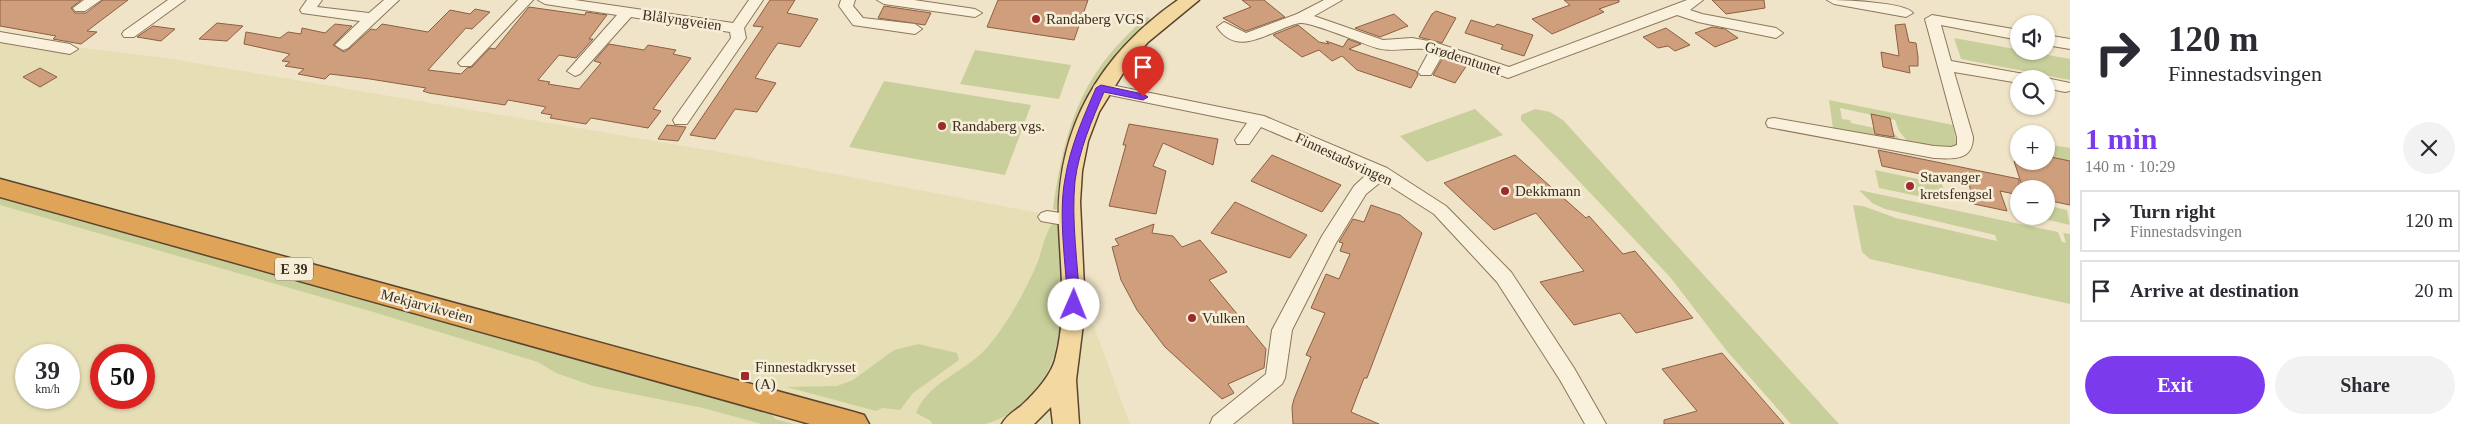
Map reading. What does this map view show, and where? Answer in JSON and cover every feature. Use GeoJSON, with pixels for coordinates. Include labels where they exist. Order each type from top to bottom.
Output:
{"type":"FeatureCollection","features":[{"type":"Feature","properties":{"kind":"highway","name":"Mekjarvikveien"},"geometry":{"type":"LineString","coordinates":[[0,188],[854,424]]}},
{"type":"Feature","properties":{"kind":"main road"},"geometry":{"type":"LineString","coordinates":[[1066,424],[1063,401],[1064,367],[1073,320],[1074,290],[1069,220],[1070,179],[1074,160],[1086,121],[1101,88],[1164,6],[1189,0]]}},
{"type":"Feature","properties":{"kind":"main road"},"geometry":{"type":"LineString","coordinates":[[1015,424],[1029,415],[1046,398],[1064,367]]}},
{"type":"Feature","properties":{"kind":"street"},"geometry":{"type":"LineString","coordinates":[[80,8],[94,0]]}},
{"type":"Feature","properties":{"kind":"street"},"geometry":{"type":"LineString","coordinates":[[129,34],[178,0]]}},
{"type":"Feature","properties":{"kind":"street"},"geometry":{"type":"LineString","coordinates":[[315,0],[307,10],[372,18]]}},
{"type":"Feature","properties":{"kind":"street"},"geometry":{"type":"LineString","coordinates":[[342,45],[392,0]]}},
{"type":"Feature","properties":{"kind":"street"},"geometry":{"type":"LineString","coordinates":[[466,62],[526,0]]}},
{"type":"Feature","properties":{"kind":"street","name":"Blålyngveien"},"geometry":{"type":"LineString","coordinates":[[545,0],[737,28]]}},
{"type":"Feature","properties":{"kind":"street","name":"Blålyngveien"},"geometry":{"type":"LineString","coordinates":[[681,120],[739,38],[737,28],[756,0]]}},
{"type":"Feature","properties":{"kind":"street"},"geometry":{"type":"LineString","coordinates":[[848,0],[846,6],[858,22],[915,29]]}},
{"type":"Feature","properties":{"kind":"street"},"geometry":{"type":"LineString","coordinates":[[884,0],[975,13]]}},
{"type":"Feature","properties":{"kind":"street"},"geometry":{"type":"LineString","coordinates":[[1224,27],[1238,37],[1247,38],[1302,17],[1335,0]]}},
{"type":"Feature","properties":{"kind":"street","name":"Grødemtunet"},"geometry":{"type":"LineString","coordinates":[[1302,17],[1382,45],[1412,42],[1440,48],[1489,64],[1508,73],[1677,10],[1696,0]]}},
{"type":"Feature","properties":{"kind":"street"},"geometry":{"type":"LineString","coordinates":[[1834,0],[1906,13]]}},
{"type":"Feature","properties":{"kind":"street"},"geometry":{"type":"LineString","coordinates":[[1677,10],[1698,18],[1776,33]]}},
{"type":"Feature","properties":{"kind":"street","name":"Blålyngveien"},"geometry":{"type":"LineString","coordinates":[[575,71],[627,12]]}},
{"type":"Feature","properties":{"kind":"street"},"geometry":{"type":"LineString","coordinates":[[1774,123],[1934,152],[1960,152],[1965,148],[1965,137],[1932,19],[2010,33]]}},
{"type":"Feature","properties":{"kind":"street"},"geometry":{"type":"LineString","coordinates":[[0,37],[70,49]]}},
{"type":"Feature","properties":{"kind":"street"},"geometry":{"type":"LineString","coordinates":[[2055,42],[2070,44]]}},
{"type":"Feature","properties":{"kind":"street"},"geometry":{"type":"LineString","coordinates":[[1426,72],[1440,48]]}},
{"type":"Feature","properties":{"kind":"street"},"geometry":{"type":"LineString","coordinates":[[1945,65],[2010,77]]}},
{"type":"Feature","properties":{"kind":"street"},"geometry":{"type":"LineString","coordinates":[[2055,85],[2066,87]]}},
{"type":"Feature","properties":{"kind":"street","name":"Finnestadsvingen"},"geometry":{"type":"LineString","coordinates":[[1101,88],[1258,120],[1381,172],[1440,210],[1504,277],[1567,374],[1596,424]]}},
{"type":"Feature","properties":{"kind":"street"},"geometry":{"type":"LineString","coordinates":[[1243,140],[1258,120]]}},
{"type":"Feature","properties":{"kind":"street"},"geometry":{"type":"LineString","coordinates":[[1220,423],[1275,378],[1282,330],[1324,249],[1360,190],[1381,172]]}},
{"type":"Feature","properties":{"kind":"street"},"geometry":{"type":"LineString","coordinates":[[1047,217],[1069,220]]}},
{"type":"Feature","properties":{"kind":"shaded area"},"geometry":{"type":"Polygon","coordinates":[[[0,38],[166,58],[731,154],[1060,217],[1070,262],[1130,424],[0,424],[0,38]]]}},
{"type":"Feature","properties":{"kind":"green space"},"geometry":{"type":"Polygon","coordinates":[[[1147,17],[1150,18],[1148,22],[1128,41],[1111,62],[1096,83],[1084,105],[1074,129],[1067,154],[1062,180],[1060,208],[1055,210],[1053,209],[1063,152],[1080,103],[1091,80],[1106,59],[1147,17]]]}},
{"type":"Feature","properties":{"kind":"green space"},"geometry":{"type":"Polygon","coordinates":[[[1954,38],[2010,48],[2010,60],[2055,60],[2055,56],[2070,59],[2070,80],[2055,77],[2055,70],[2018,70],[1961,59],[1954,38]]]}},
{"type":"Feature","properties":{"kind":"green space"},"geometry":{"type":"Polygon","coordinates":[[[975,50],[1071,65],[1059,99],[960,84],[975,50]]]}},
{"type":"Feature","properties":{"kind":"green space","name":"Randaberg vgs."},"geometry":{"type":"Polygon","coordinates":[[[884,81],[1031,105],[1005,175],[849,147],[884,81]]]}},
{"type":"Feature","properties":{"kind":"green space"},"geometry":{"type":"Polygon","coordinates":[[[1829,100],[1953,125],[1957,146],[1951,149],[1908,142],[1899,131],[1895,120],[1840,108],[1842,119],[1850,120],[1851,123],[1893,132],[1901,141],[1833,128],[1829,100]]]}},
{"type":"Feature","properties":{"kind":"green space"},"geometry":{"type":"Polygon","coordinates":[[[1475,109],[1503,135],[1427,162],[1400,136],[1475,109]]]}},
{"type":"Feature","properties":{"kind":"green space"},"geometry":{"type":"Polygon","coordinates":[[[1535,109],[1550,112],[1563,120],[1839,424],[1791,424],[1726,350],[1670,277],[1521,120],[1521,115],[1535,109]]]}},
{"type":"Feature","properties":{"kind":"green space"},"geometry":{"type":"Polygon","coordinates":[[[2055,146],[2070,148],[2070,161],[2055,158],[2055,146]]]}},
{"type":"Feature","properties":{"kind":"green space","name":"Stavanger kretsfengsel"},"geometry":{"type":"Polygon","coordinates":[[[1875,170],[1942,184],[1947,202],[1879,188],[1875,170]]]}},
{"type":"Feature","properties":{"kind":"green space"},"geometry":{"type":"Polygon","coordinates":[[[1859,190],[2010,222],[2010,225],[2025,225],[2058,232],[2062,242],[2066,243],[2063,233],[2070,234],[2070,304],[1870,259],[1862,252],[1853,205],[1863,206],[1896,218],[1997,241],[1995,235],[1885,209],[1872,203],[1859,190]]]}},
{"type":"Feature","properties":{"kind":"green space"},"geometry":{"type":"Polygon","coordinates":[[[0,197],[770,412],[775,419],[794,424],[762,424],[703,408],[593,386],[556,373],[538,362],[370,311],[0,205],[0,197]]]}},
{"type":"Feature","properties":{"kind":"green space"},"geometry":{"type":"Polygon","coordinates":[[[2055,207],[2067,210],[2070,225],[2055,222],[2055,207]]]}},
{"type":"Feature","properties":{"kind":"green space"},"geometry":{"type":"Polygon","coordinates":[[[1053,223],[1058,224],[1059,228],[1062,286],[1061,316],[1057,344],[1048,370],[1034,393],[1014,411],[985,424],[932,424],[931,421],[916,413],[922,402],[939,384],[981,354],[997,335],[1010,316],[1026,286],[1038,261],[1047,233],[1053,223]]]}},
{"type":"Feature","properties":{"kind":"green space"},"geometry":{"type":"Polygon","coordinates":[[[918,344],[957,353],[959,360],[913,393],[900,410],[882,408],[876,411],[787,387],[837,386],[853,380],[894,350],[918,344]]]}},
{"type":"Feature","properties":{"kind":"building"},"geometry":{"type":"Polygon","coordinates":[[[0,0],[81,0],[71,8],[75,13],[86,13],[103,0],[128,0],[87,31],[97,32],[81,44],[53,39],[56,36],[0,26],[0,0]]]}},
{"type":"Feature","properties":{"kind":"building"},"geometry":{"type":"Polygon","coordinates":[[[770,0],[795,0],[787,13],[818,19],[800,47],[778,43],[771,53],[755,78],[776,83],[757,112],[735,109],[715,139],[690,135],[763,27],[753,26],[770,0]]]}},
{"type":"Feature","properties":{"kind":"building","name":"Randaberg VGS"},"geometry":{"type":"Polygon","coordinates":[[[998,0],[1088,0],[1074,40],[987,27],[998,0]]]}},
{"type":"Feature","properties":{"kind":"building"},"geometry":{"type":"Polygon","coordinates":[[[1242,0],[1264,0],[1285,17],[1246,31],[1223,18],[1251,7],[1242,0]]]}},
{"type":"Feature","properties":{"kind":"building"},"geometry":{"type":"Polygon","coordinates":[[[1564,0],[1619,0],[1619,2],[1599,9],[1604,12],[1552,34],[1532,19],[1570,5],[1564,0]]]}},
{"type":"Feature","properties":{"kind":"building"},"geometry":{"type":"Polygon","coordinates":[[[1712,0],[1764,0],[1765,8],[1726,14],[1712,0]]]}},
{"type":"Feature","properties":{"kind":"building"},"geometry":{"type":"Polygon","coordinates":[[[884,6],[931,13],[925,25],[878,18],[884,6]]]}},
{"type":"Feature","properties":{"kind":"building"},"geometry":{"type":"Polygon","coordinates":[[[529,7],[585,15],[586,12],[607,15],[589,39],[593,39],[576,58],[559,55],[538,80],[550,82],[548,84],[579,89],[601,63],[594,61],[609,44],[644,50],[648,45],[676,50],[673,54],[691,58],[653,109],[661,111],[648,128],[591,118],[586,124],[550,118],[552,115],[541,113],[546,107],[508,100],[505,105],[429,93],[423,91],[426,88],[370,79],[330,74],[325,79],[298,74],[304,69],[285,66],[290,62],[282,61],[290,54],[244,44],[246,32],[280,38],[288,32],[301,34],[302,28],[325,33],[335,24],[352,26],[333,45],[344,52],[371,29],[376,30],[382,24],[428,32],[450,10],[470,14],[475,9],[490,12],[472,29],[466,28],[428,70],[461,74],[467,68],[472,67],[490,48],[495,49],[529,7]]]}},
{"type":"Feature","properties":{"kind":"building"},"geometry":{"type":"Polygon","coordinates":[[[1436,11],[1456,18],[1442,43],[1419,37],[1432,14],[1436,11]]]}},
{"type":"Feature","properties":{"kind":"building"},"geometry":{"type":"Polygon","coordinates":[[[1394,14],[1408,26],[1380,37],[1355,28],[1394,14]]]}},
{"type":"Feature","properties":{"kind":"building"},"geometry":{"type":"Polygon","coordinates":[[[1471,20],[1494,27],[1497,24],[1533,35],[1524,56],[1501,49],[1503,45],[1465,33],[1471,20]]]}},
{"type":"Feature","properties":{"kind":"building"},"geometry":{"type":"Polygon","coordinates":[[[217,23],[243,26],[227,41],[199,39],[217,23]]]}},
{"type":"Feature","properties":{"kind":"building"},"geometry":{"type":"Polygon","coordinates":[[[1905,24],[1909,42],[1916,43],[1918,57],[1918,66],[1909,66],[1910,73],[1883,67],[1881,52],[1899,56],[1895,25],[1905,24]]]}},
{"type":"Feature","properties":{"kind":"building"},"geometry":{"type":"Polygon","coordinates":[[[1298,25],[1319,42],[1329,44],[1326,41],[1343,47],[1348,39],[1361,44],[1349,49],[1416,71],[1418,75],[1411,88],[1357,70],[1342,56],[1332,61],[1319,50],[1302,57],[1273,35],[1298,25]]]}},
{"type":"Feature","properties":{"kind":"building"},"geometry":{"type":"Polygon","coordinates":[[[153,26],[175,29],[161,41],[137,37],[153,26]]]}},
{"type":"Feature","properties":{"kind":"building"},"geometry":{"type":"Polygon","coordinates":[[[1712,27],[1725,29],[1738,38],[1715,47],[1695,33],[1712,27]]]}},
{"type":"Feature","properties":{"kind":"building"},"geometry":{"type":"Polygon","coordinates":[[[1666,28],[1690,45],[1675,51],[1668,46],[1658,48],[1643,37],[1666,28]]]}},
{"type":"Feature","properties":{"kind":"building"},"geometry":{"type":"Polygon","coordinates":[[[1444,56],[1467,65],[1455,83],[1433,75],[1444,56]]]}},
{"type":"Feature","properties":{"kind":"building"},"geometry":{"type":"Polygon","coordinates":[[[40,68],[57,77],[40,87],[23,77],[40,68]]]}},
{"type":"Feature","properties":{"kind":"building"},"geometry":{"type":"Polygon","coordinates":[[[1871,114],[1890,118],[1894,137],[1875,134],[1871,114]]]}},
{"type":"Feature","properties":{"kind":"building"},"geometry":{"type":"Polygon","coordinates":[[[1129,124],[1218,139],[1213,165],[1163,143],[1153,166],[1166,171],[1156,214],[1109,206],[1126,145],[1123,145],[1129,124]]]}},
{"type":"Feature","properties":{"kind":"building"},"geometry":{"type":"Polygon","coordinates":[[[667,125],[686,127],[678,141],[658,139],[667,125]]]}},
{"type":"Feature","properties":{"kind":"building"},"geometry":{"type":"Polygon","coordinates":[[[1878,150],[2019,180],[2010,180],[2010,193],[2000,191],[2007,211],[1974,204],[1969,184],[1882,166],[1878,150]]]}},
{"type":"Feature","properties":{"kind":"building"},"geometry":{"type":"Polygon","coordinates":[[[1272,155],[1341,185],[1322,212],[1251,181],[1272,155]]]}},
{"type":"Feature","properties":{"kind":"building"},"geometry":{"type":"Polygon","coordinates":[[[1515,155],[1586,218],[1589,216],[1623,254],[1635,251],[1693,318],[1636,333],[1620,313],[1574,325],[1540,282],[1584,271],[1536,213],[1494,230],[1444,183],[1515,155]]]}},
{"type":"Feature","properties":{"kind":"building"},"geometry":{"type":"Polygon","coordinates":[[[2055,158],[2070,161],[2070,205],[2055,202],[2055,180],[2020,180],[2017,170],[2055,170],[2055,158]]]}},
{"type":"Feature","properties":{"kind":"building"},"geometry":{"type":"Polygon","coordinates":[[[1235,202],[1307,235],[1290,258],[1211,233],[1235,202]]]}},
{"type":"Feature","properties":{"kind":"building"},"geometry":{"type":"Polygon","coordinates":[[[1371,205],[1400,215],[1422,233],[1367,378],[1364,378],[1351,412],[1379,424],[1293,424],[1292,407],[1294,399],[1311,357],[1306,355],[1325,313],[1311,308],[1326,274],[1339,279],[1350,254],[1340,251],[1343,243],[1339,242],[1353,219],[1364,222],[1371,205]]]}},
{"type":"Feature","properties":{"kind":"building","name":"Vulken"},"geometry":{"type":"Polygon","coordinates":[[[1154,224],[1152,233],[1173,236],[1182,247],[1200,240],[1227,272],[1209,280],[1266,349],[1264,368],[1228,384],[1234,393],[1222,399],[1165,347],[1137,310],[1121,280],[1112,247],[1119,245],[1115,239],[1154,224]]]}},
{"type":"Feature","properties":{"kind":"building"},"geometry":{"type":"Polygon","coordinates":[[[1722,353],[1784,424],[1664,424],[1664,420],[1697,411],[1662,369],[1722,353]]]}},
{"type":"Feature","properties":{"kind":"place","name":"Randaberg VGS"},"geometry":{"type":"Point","coordinates":[1036,19]}},
{"type":"Feature","properties":{"kind":"place","name":"Randaberg vgs."},"geometry":{"type":"Point","coordinates":[942,126]}},
{"type":"Feature","properties":{"kind":"place","name":"Stavanger kretsfengsel"},"geometry":{"type":"Point","coordinates":[1910,186]}},
{"type":"Feature","properties":{"kind":"place","name":"Dekkmann"},"geometry":{"type":"Point","coordinates":[1505,191]}},
{"type":"Feature","properties":{"kind":"place","name":"Vulken"},"geometry":{"type":"Point","coordinates":[1192,318]}},
{"type":"Feature","properties":{"kind":"place","name":"Finnestadkrysset (A)"},"geometry":{"type":"Point","coordinates":[745,376]}},
{"type":"Feature","properties":{"kind":"route"},"geometry":{"type":"LineString","coordinates":[[1074,305],[1074,269],[1069,202],[1070,179],[1078,142],[1092,104],[1101,88],[1143,97]]}}]}
